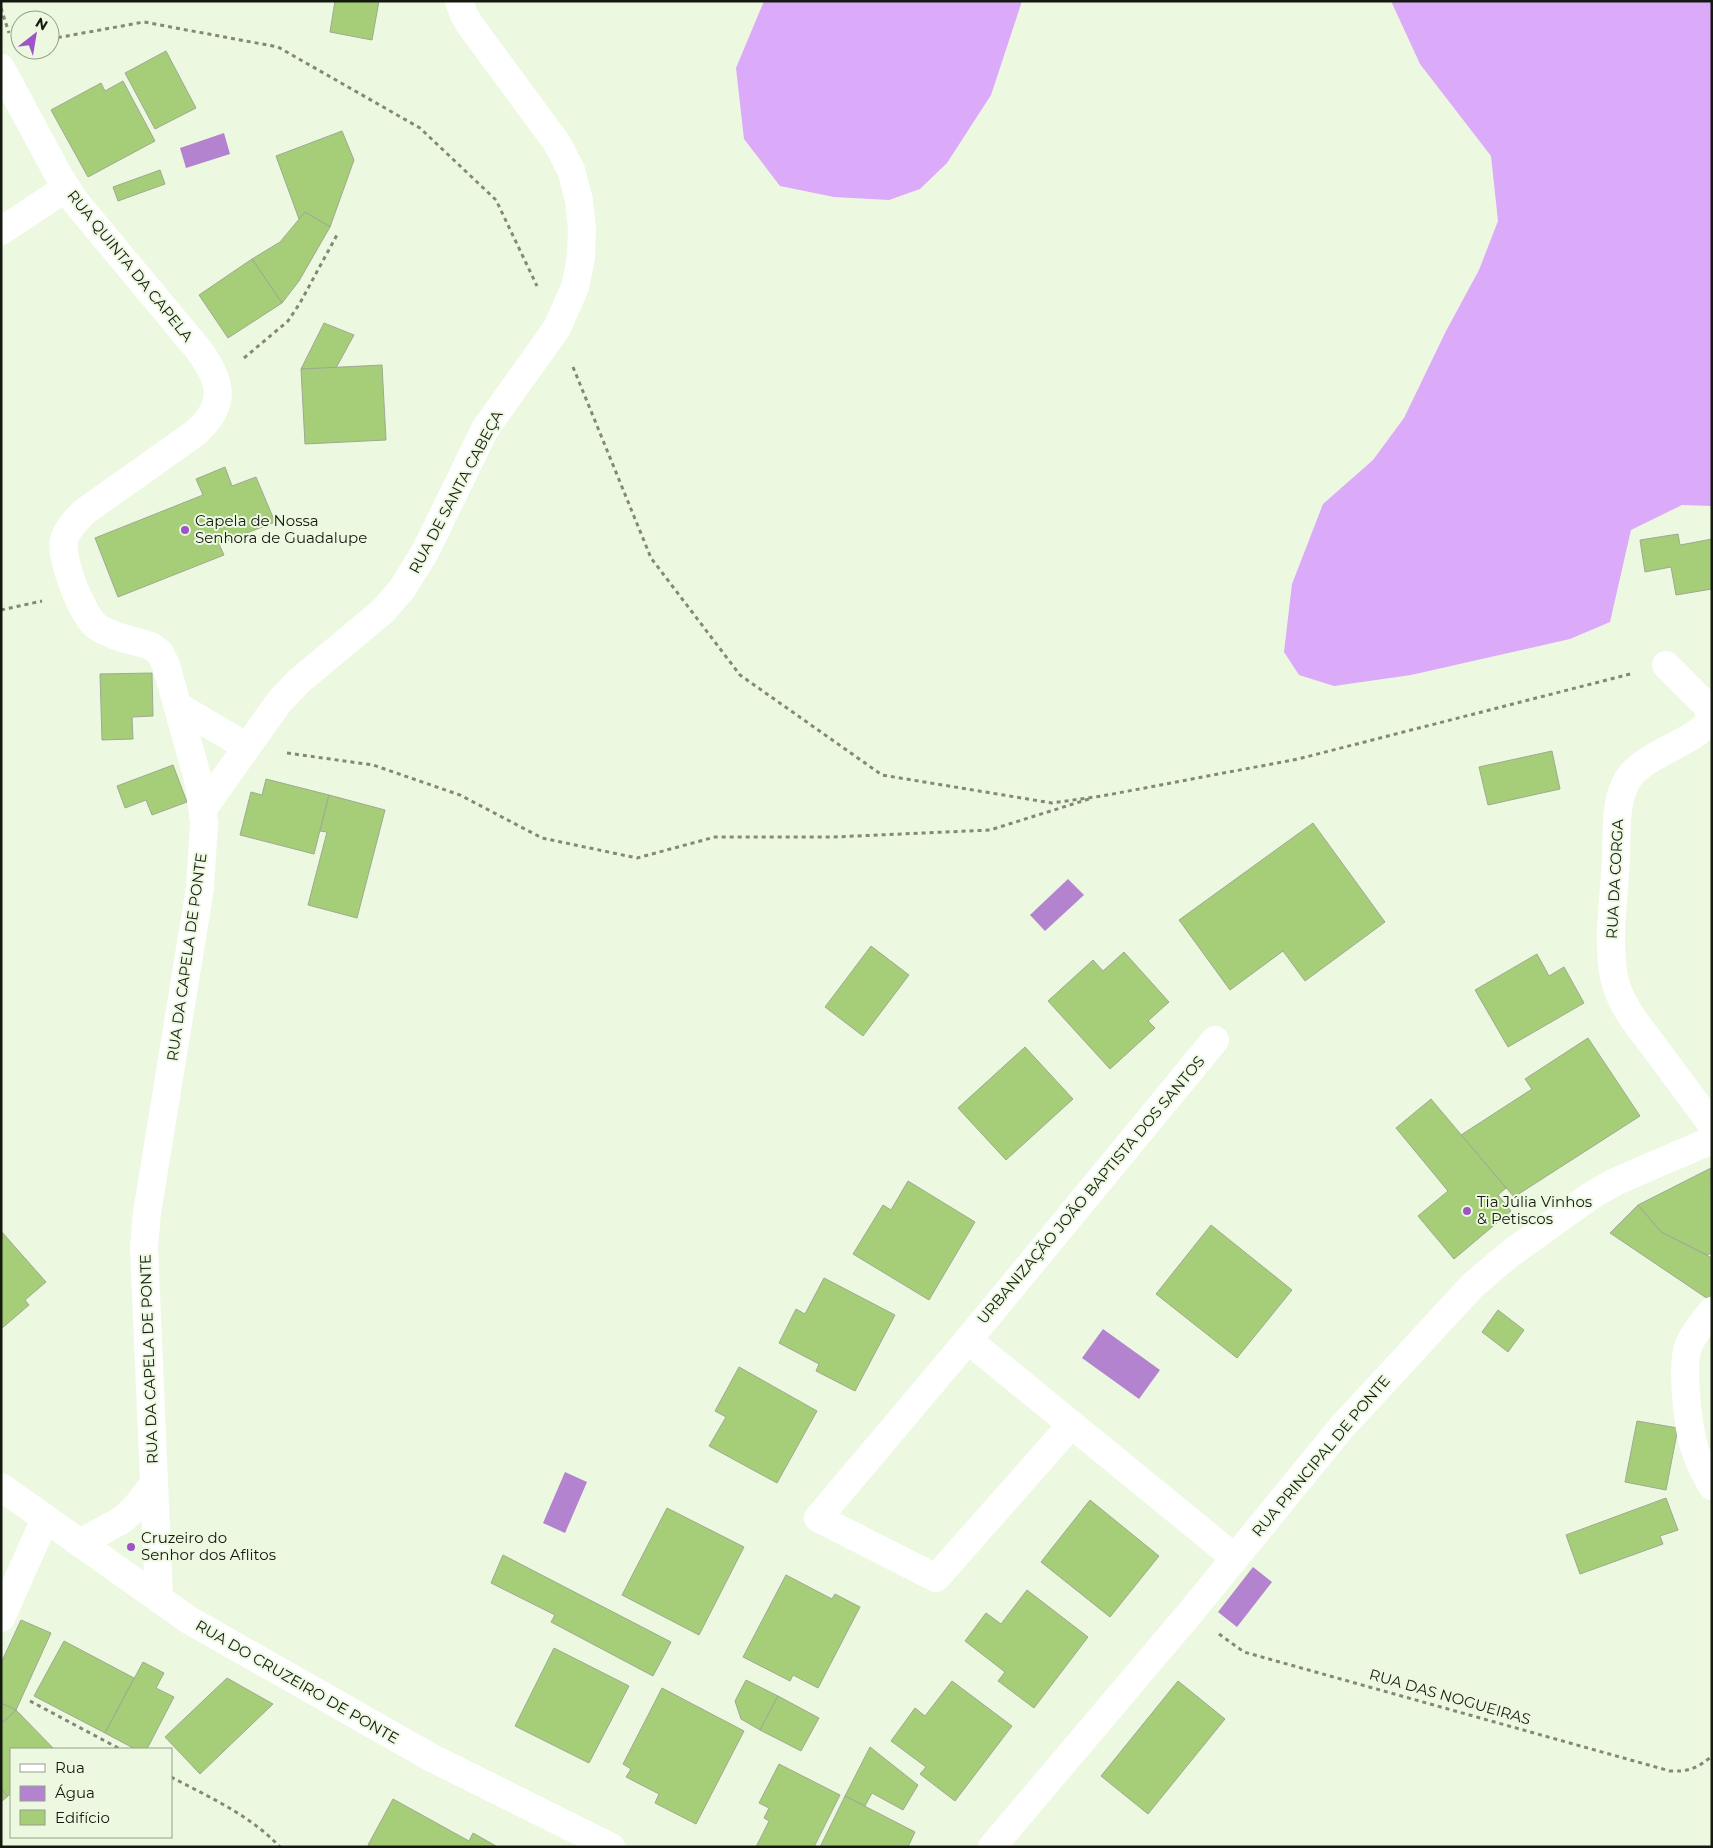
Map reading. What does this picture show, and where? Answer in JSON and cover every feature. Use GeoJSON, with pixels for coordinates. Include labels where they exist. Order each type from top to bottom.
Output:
{"type":"FeatureCollection","features":[{"type":"Feature","properties":{"kind":"street","name":"RUA DE SANTA CABEÇA"},"geometry":{"type":"LineString","coordinates":[[203,809],[273,709],[292,688],[383,611],[402,589],[425,552],[486,429],[557,328],[575,287],[580,258],[581,214],[571,170],[557,143],[470,25],[464,15],[460,1]]}},
{"type":"Feature","properties":{"kind":"street","name":"RUA QUINTA DA CAPELA"},"geometry":{"type":"LineString","coordinates":[[1,68],[66,188],[210,366],[216,380],[218,396],[214,412]]}},
{"type":"Feature","properties":{"kind":"street"},"geometry":{"type":"LineString","coordinates":[[1,231],[66,188]]}},
{"type":"Feature","properties":{"kind":"street","name":"RUA DA CAPELA DE PONTE"},"geometry":{"type":"LineString","coordinates":[[159,1599],[144,1239],[200,888],[204,846],[203,809],[199,783],[166,665],[158,650],[102,630],[91,621],[84,610],[68,570],[64,555],[64,540],[70,528],[84,512],[194,434],[206,424],[214,412]]}},
{"type":"Feature","properties":{"kind":"street","name":"RUA DA CORGA"},"geometry":{"type":"LineString","coordinates":[[1666,665],[1706,706],[1711,716],[1700,732],[1640,765],[1624,786],[1618,821],[1611,943],[1612,967],[1618,991],[1631,1016],[1712,1125]]}},
{"type":"Feature","properties":{"kind":"street"},"geometry":{"type":"LineString","coordinates":[[178,706],[247,747]]}},
{"type":"Feature","properties":{"kind":"street","name":"URBANIZAÇÃO JOÃO BAPTISTA DOS SANTOS"},"geometry":{"type":"LineString","coordinates":[[1071,1425],[936,1578],[818,1518],[968,1340],[1215,1040]]}},
{"type":"Feature","properties":{"kind":"street","name":"RUA PRINCIPAL DE PONTE"},"geometry":{"type":"LineString","coordinates":[[992,1847],[1190,1613],[1371,1394],[1473,1285],[1499,1262],[1579,1203],[1604,1188],[1712,1140]]}},
{"type":"Feature","properties":{"kind":"street"},"geometry":{"type":"LineString","coordinates":[[1712,1312],[1688,1346],[1684,1372],[1691,1436],[1698,1459],[1712,1486]]}},
{"type":"Feature","properties":{"kind":"street","name":"URBANIZAÇÃO JOÃO BAPTISTA DOS SANTOS"},"geometry":{"type":"LineString","coordinates":[[968,1340],[1235,1558]]}},
{"type":"Feature","properties":{"kind":"street"},"geometry":{"type":"LineString","coordinates":[[80,1543],[122,1520],[136,1508],[154,1484]]}},
{"type":"Feature","properties":{"kind":"street","name":"RUA DO CRUZEIRO DE PONTE"},"geometry":{"type":"LineString","coordinates":[[1,1487],[197,1624],[419,1751],[611,1847]]}},
{"type":"Feature","properties":{"kind":"street"},"geometry":{"type":"LineString","coordinates":[[1,1618],[45,1518]]}},
{"type":"Feature","properties":{"kind":"path"},"geometry":{"type":"LineString","coordinates":[[1,8],[10,36]]}},
{"type":"Feature","properties":{"kind":"path"},"geometry":{"type":"LineString","coordinates":[[60,37],[144,22],[278,47],[420,128],[496,200],[557,328],[651,558],[740,675],[882,775],[1052,803],[1102,796],[1298,759],[1666,665]]}},
{"type":"Feature","properties":{"kind":"path"},"geometry":{"type":"LineString","coordinates":[[216,380],[288,321],[300,303],[338,233]]}},
{"type":"Feature","properties":{"kind":"path"},"geometry":{"type":"LineString","coordinates":[[247,747],[373,765],[460,795],[542,838],[637,858],[715,837],[834,837],[990,830],[1102,796]]}},
{"type":"Feature","properties":{"kind":"path","name":"RUA DAS NOGUEIRAS"},"geometry":{"type":"LineString","coordinates":[[1190,1613],[1244,1652],[1670,1771],[1692,1770],[1702,1765],[1712,1756]]}},
{"type":"Feature","properties":{"kind":"path"},"geometry":{"type":"LineString","coordinates":[[30,1701],[118,1748]]}},
{"type":"Feature","properties":{"kind":"path"},"geometry":{"type":"LineString","coordinates":[[172,1777],[240,1814],[264,1831],[280,1847]]}},
{"type":"Feature","properties":{"kind":"shaded area"},"geometry":{"type":"Polygon","coordinates":[[[764,1],[1022,1],[991,95],[947,163],[920,189],[889,200],[834,197],[780,186],[744,139],[736,68],[764,1]]]}},
{"type":"Feature","properties":{"kind":"shaded area"},"geometry":{"type":"Polygon","coordinates":[[[1391,1],[1712,1],[1712,506],[1682,505],[1631,530],[1610,622],[1570,639],[1411,675],[1334,686],[1299,675],[1284,652],[1292,584],[1323,504],[1373,460],[1404,418],[1446,331],[1479,270],[1498,221],[1491,156],[1420,64],[1391,1]]]}},
{"type":"Feature","properties":{"kind":"water"},"geometry":{"type":"Polygon","coordinates":[[[224,133],[230,154],[186,168],[180,148],[224,133]]]}},
{"type":"Feature","properties":{"kind":"water"},"geometry":{"type":"Polygon","coordinates":[[[1068,879],[1084,895],[1045,931],[1030,915],[1068,879]]]}},
{"type":"Feature","properties":{"kind":"water"},"geometry":{"type":"Polygon","coordinates":[[[1103,1329],[1160,1370],[1139,1399],[1082,1358],[1103,1329]]]}},
{"type":"Feature","properties":{"kind":"water"},"geometry":{"type":"Polygon","coordinates":[[[565,1472],[587,1482],[565,1533],[543,1523],[565,1472]]]}},
{"type":"Feature","properties":{"kind":"water"},"geometry":{"type":"Polygon","coordinates":[[[1253,1567],[1272,1582],[1237,1627],[1218,1612],[1253,1567]]]}},
{"type":"Feature","properties":{"kind":"building"},"geometry":{"type":"Polygon","coordinates":[[[335,1],[379,1],[372,40],[330,32],[335,1]]]}},
{"type":"Feature","properties":{"kind":"building"},"geometry":{"type":"Polygon","coordinates":[[[166,51],[196,108],[155,129],[125,73],[166,51]]]}},
{"type":"Feature","properties":{"kind":"building"},"geometry":{"type":"Polygon","coordinates":[[[123,81],[155,141],[88,177],[51,110],[101,83],[105,91],[123,81]]]}},
{"type":"Feature","properties":{"kind":"building"},"geometry":{"type":"Polygon","coordinates":[[[342,131],[354,160],[330,227],[305,212],[299,219],[276,156],[342,131]]]}},
{"type":"Feature","properties":{"kind":"building"},"geometry":{"type":"Polygon","coordinates":[[[160,170],[165,184],[118,201],[113,187],[160,170]]]}},
{"type":"Feature","properties":{"kind":"building"},"geometry":{"type":"Polygon","coordinates":[[[305,212],[330,227],[299,281],[282,303],[252,259],[280,242],[305,212]]]}},
{"type":"Feature","properties":{"kind":"building"},"geometry":{"type":"Polygon","coordinates":[[[252,259],[282,303],[228,338],[199,295],[252,259]]]}},
{"type":"Feature","properties":{"kind":"building"},"geometry":{"type":"Polygon","coordinates":[[[324,323],[354,335],[336,368],[301,369],[324,323]]]}},
{"type":"Feature","properties":{"kind":"building"},"geometry":{"type":"Polygon","coordinates":[[[382,365],[386,440],[305,444],[301,369],[382,365]]]}},
{"type":"Feature","properties":{"kind":"building","name":"Capela de Nossa Senhora de Guadalupe"},"geometry":{"type":"Polygon","coordinates":[[[225,467],[232,486],[256,477],[275,522],[219,544],[224,555],[118,597],[95,538],[203,495],[196,479],[225,467]]]}},
{"type":"Feature","properties":{"kind":"building"},"geometry":{"type":"Polygon","coordinates":[[[1678,534],[1680,545],[1712,539],[1712,589],[1676,595],[1671,567],[1645,572],[1640,540],[1678,534]]]}},
{"type":"Feature","properties":{"kind":"building"},"geometry":{"type":"Polygon","coordinates":[[[152,673],[153,716],[132,717],[133,739],[102,740],[100,674],[152,673]]]}},
{"type":"Feature","properties":{"kind":"building"},"geometry":{"type":"Polygon","coordinates":[[[1552,751],[1560,789],[1488,805],[1479,767],[1552,751]]]}},
{"type":"Feature","properties":{"kind":"building"},"geometry":{"type":"Polygon","coordinates":[[[173,765],[187,802],[152,815],[146,800],[125,808],[117,786],[173,765]]]}},
{"type":"Feature","properties":{"kind":"building"},"geometry":{"type":"Polygon","coordinates":[[[266,779],[329,795],[314,854],[240,835],[251,792],[262,795],[266,779]]]}},
{"type":"Feature","properties":{"kind":"building"},"geometry":{"type":"Polygon","coordinates":[[[329,795],[385,810],[357,918],[308,905],[327,832],[320,831],[329,795]]]}},
{"type":"Feature","properties":{"kind":"building"},"geometry":{"type":"Polygon","coordinates":[[[1313,823],[1385,922],[1305,981],[1283,951],[1230,990],[1179,920],[1313,823]]]}},
{"type":"Feature","properties":{"kind":"building"},"geometry":{"type":"Polygon","coordinates":[[[871,946],[909,975],[863,1036],[825,1007],[871,946]]]}},
{"type":"Feature","properties":{"kind":"building"},"geometry":{"type":"Polygon","coordinates":[[[1124,952],[1169,1002],[1148,1021],[1155,1028],[1110,1069],[1048,1001],[1093,960],[1103,971],[1124,952]]]}},
{"type":"Feature","properties":{"kind":"building"},"geometry":{"type":"Polygon","coordinates":[[[1537,954],[1549,976],[1564,967],[1584,1003],[1508,1047],[1475,990],[1537,954]]]}},
{"type":"Feature","properties":{"kind":"building"},"geometry":{"type":"Polygon","coordinates":[[[1588,1038],[1640,1116],[1514,1197],[1461,1135],[1532,1089],[1525,1079],[1588,1038]]]}},
{"type":"Feature","properties":{"kind":"building"},"geometry":{"type":"Polygon","coordinates":[[[1025,1047],[1073,1099],[1006,1160],[958,1108],[1025,1047]]]}},
{"type":"Feature","properties":{"kind":"building"},"geometry":{"type":"Polygon","coordinates":[[[1431,1099],[1506,1188],[1498,1195],[1511,1211],[1454,1259],[1418,1216],[1448,1191],[1396,1128],[1431,1099]]]}},
{"type":"Feature","properties":{"kind":"building"},"geometry":{"type":"Polygon","coordinates":[[[1711,1168],[1712,1253],[1707,1255],[1661,1232],[1638,1205],[1711,1168]]]}},
{"type":"Feature","properties":{"kind":"building"},"geometry":{"type":"Polygon","coordinates":[[[908,1181],[975,1222],[929,1300],[853,1254],[883,1205],[891,1210],[908,1181]]]}},
{"type":"Feature","properties":{"kind":"building"},"geometry":{"type":"Polygon","coordinates":[[[1638,1205],[1661,1232],[1712,1258],[1712,1293],[1708,1299],[1610,1233],[1638,1205]]]}},
{"type":"Feature","properties":{"kind":"building"},"geometry":{"type":"Polygon","coordinates":[[[1211,1225],[1292,1290],[1237,1358],[1156,1294],[1211,1225]]]}},
{"type":"Feature","properties":{"kind":"building"},"geometry":{"type":"Polygon","coordinates":[[[1,1231],[46,1282],[25,1300],[29,1305],[1,1329],[1,1231]]]}},
{"type":"Feature","properties":{"kind":"building"},"geometry":{"type":"Polygon","coordinates":[[[824,1278],[895,1315],[855,1391],[816,1371],[819,1364],[779,1343],[796,1309],[805,1314],[824,1278]]]}},
{"type":"Feature","properties":{"kind":"building"},"geometry":{"type":"Polygon","coordinates":[[[1498,1310],[1524,1330],[1508,1352],[1482,1332],[1498,1310]]]}},
{"type":"Feature","properties":{"kind":"building"},"geometry":{"type":"Polygon","coordinates":[[[739,1367],[817,1411],[777,1483],[709,1446],[726,1417],[715,1411],[739,1367]]]}},
{"type":"Feature","properties":{"kind":"building"},"geometry":{"type":"Polygon","coordinates":[[[1637,1421],[1678,1428],[1666,1490],[1625,1482],[1637,1421]]]}},
{"type":"Feature","properties":{"kind":"building"},"geometry":{"type":"Polygon","coordinates":[[[1666,1498],[1678,1530],[1660,1536],[1663,1544],[1580,1574],[1566,1535],[1666,1498]]]}},
{"type":"Feature","properties":{"kind":"building"},"geometry":{"type":"Polygon","coordinates":[[[1090,1500],[1159,1556],[1110,1617],[1041,1562],[1090,1500]]]}},
{"type":"Feature","properties":{"kind":"building"},"geometry":{"type":"Polygon","coordinates":[[[667,1508],[744,1547],[699,1635],[622,1595],[667,1508]]]}},
{"type":"Feature","properties":{"kind":"building"},"geometry":{"type":"Polygon","coordinates":[[[503,1555],[671,1642],[653,1676],[551,1622],[555,1615],[491,1583],[503,1555]]]}},
{"type":"Feature","properties":{"kind":"building"},"geometry":{"type":"Polygon","coordinates":[[[786,1575],[832,1599],[835,1594],[860,1607],[818,1688],[793,1675],[790,1681],[743,1657],[786,1575]]]}},
{"type":"Feature","properties":{"kind":"building"},"geometry":{"type":"Polygon","coordinates":[[[1027,1590],[1088,1637],[1034,1708],[998,1681],[1005,1672],[965,1641],[986,1613],[1001,1624],[1027,1590]]]}},
{"type":"Feature","properties":{"kind":"building"},"geometry":{"type":"Polygon","coordinates":[[[21,1620],[51,1633],[16,1710],[1,1703],[1,1663],[21,1620]]]}},
{"type":"Feature","properties":{"kind":"building"},"geometry":{"type":"Polygon","coordinates":[[[64,1641],[134,1678],[105,1733],[34,1696],[64,1641]]]}},
{"type":"Feature","properties":{"kind":"building"},"geometry":{"type":"Polygon","coordinates":[[[554,1648],[629,1686],[589,1763],[515,1726],[554,1648]]]}},
{"type":"Feature","properties":{"kind":"building"},"geometry":{"type":"Polygon","coordinates":[[[143,1662],[164,1673],[156,1688],[174,1697],[148,1748],[133,1748],[105,1733],[143,1662]]]}},
{"type":"Feature","properties":{"kind":"building"},"geometry":{"type":"Polygon","coordinates":[[[227,1678],[273,1704],[200,1774],[165,1737],[227,1678]]]}},
{"type":"Feature","properties":{"kind":"building"},"geometry":{"type":"Polygon","coordinates":[[[746,1680],[778,1696],[760,1730],[741,1719],[735,1701],[746,1680]]]}},
{"type":"Feature","properties":{"kind":"building"},"geometry":{"type":"Polygon","coordinates":[[[952,1681],[1012,1726],[955,1801],[920,1774],[926,1767],[891,1741],[915,1708],[925,1716],[952,1681]]]}},
{"type":"Feature","properties":{"kind":"building"},"geometry":{"type":"Polygon","coordinates":[[[1178,1681],[1225,1719],[1148,1814],[1101,1776],[1178,1681]]]}},
{"type":"Feature","properties":{"kind":"building"},"geometry":{"type":"Polygon","coordinates":[[[662,1688],[744,1731],[696,1824],[655,1803],[659,1794],[626,1777],[631,1769],[623,1764],[662,1688]]]}},
{"type":"Feature","properties":{"kind":"building"},"geometry":{"type":"Polygon","coordinates":[[[778,1696],[819,1718],[801,1751],[760,1730],[778,1696]]]}},
{"type":"Feature","properties":{"kind":"building"},"geometry":{"type":"Polygon","coordinates":[[[1,1703],[16,1710],[1,1724],[1,1703]]]}},
{"type":"Feature","properties":{"kind":"building"},"geometry":{"type":"Polygon","coordinates":[[[16,1710],[53,1748],[10,1748],[10,1794],[8,1796],[1,1789],[1,1724],[16,1710]]]}},
{"type":"Feature","properties":{"kind":"building"},"geometry":{"type":"Polygon","coordinates":[[[870,1747],[918,1785],[903,1810],[872,1793],[865,1806],[845,1796],[870,1747]]]}},
{"type":"Feature","properties":{"kind":"building"},"geometry":{"type":"Polygon","coordinates":[[[779,1764],[840,1795],[814,1847],[756,1847],[769,1821],[764,1818],[769,1808],[759,1803],[779,1764]]]}},
{"type":"Feature","properties":{"kind":"building"},"geometry":{"type":"Polygon","coordinates":[[[1,1789],[8,1796],[1,1802],[1,1789]]]}},
{"type":"Feature","properties":{"kind":"building"},"geometry":{"type":"Polygon","coordinates":[[[845,1796],[915,1832],[908,1847],[820,1847],[845,1796]]]}},
{"type":"Feature","properties":{"kind":"building"},"geometry":{"type":"Polygon","coordinates":[[[393,1799],[469,1841],[473,1833],[496,1846],[371,1847],[368,1845],[393,1799]]]}},
{"type":"Feature","properties":{"kind":"place","name":"Capela de Nossa Senhora de Guadalupe"},"geometry":{"type":"Point","coordinates":[185,530]}},
{"type":"Feature","properties":{"kind":"place","name":"Tia Júlia Vinhos & Petiscos"},"geometry":{"type":"Point","coordinates":[1467,1211]}},
{"type":"Feature","properties":{"kind":"place","name":"Cruzeiro do Senhor dos Aflitos"},"geometry":{"type":"Point","coordinates":[131,1547]}}]}
